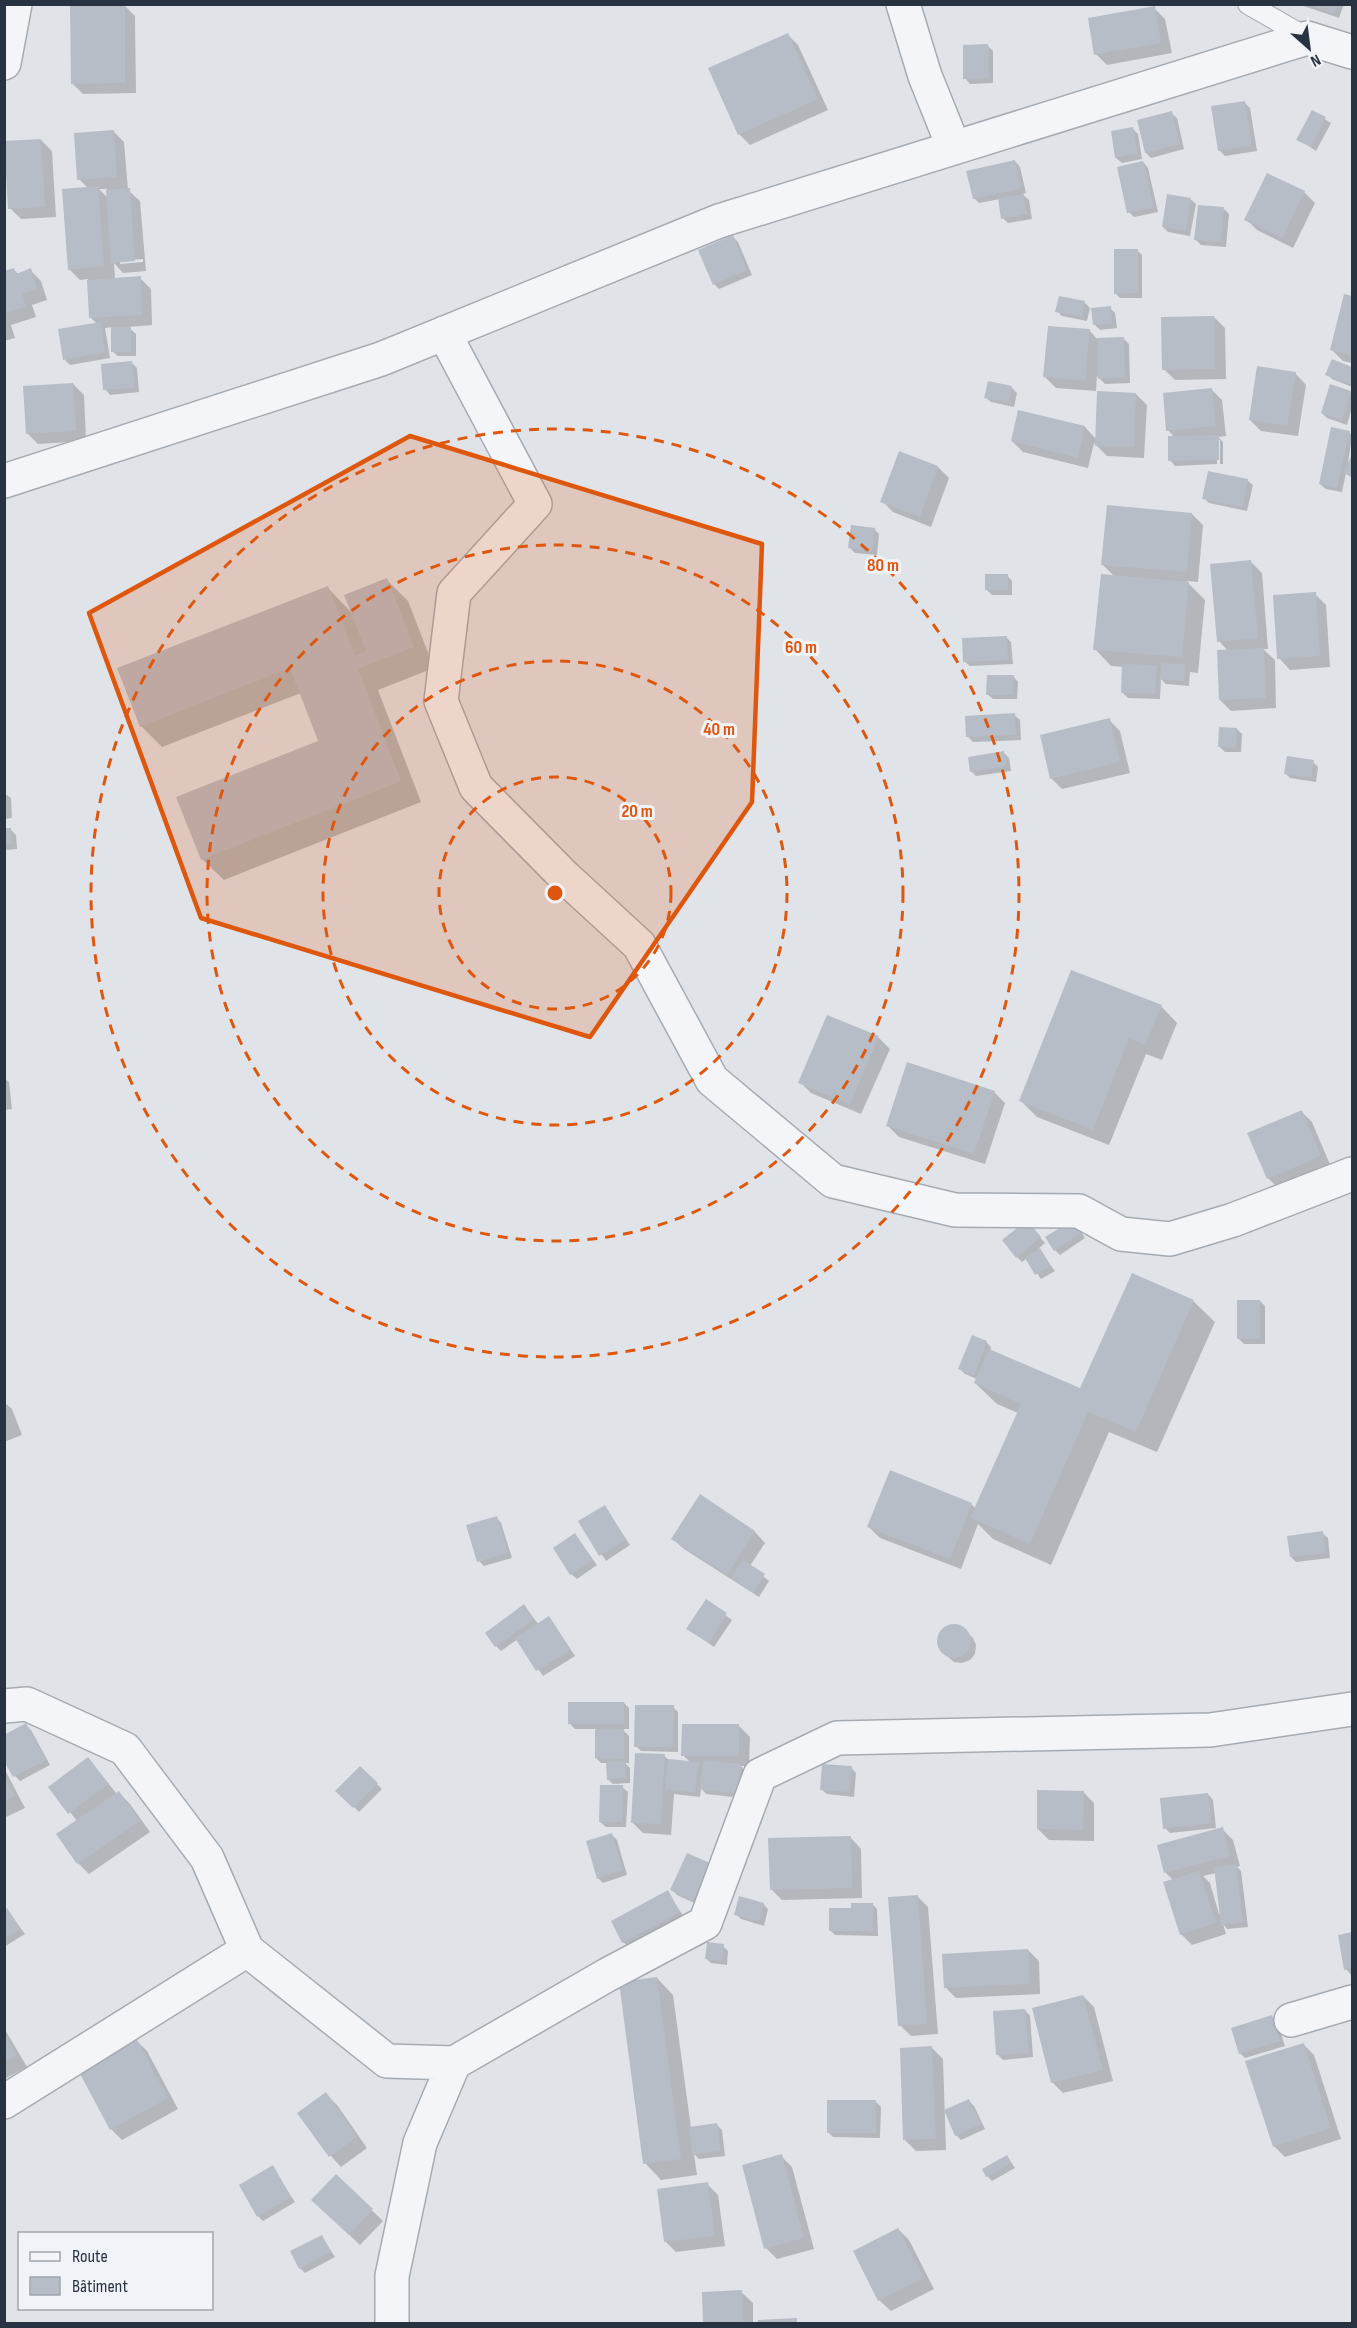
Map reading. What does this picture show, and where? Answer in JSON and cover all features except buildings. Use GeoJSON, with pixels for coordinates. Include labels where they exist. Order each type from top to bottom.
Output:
{"type":"FeatureCollection","features":[{"type":"Feature","properties":{"kind":"street"},"geometry":{"type":"LineString","coordinates":[[4,63],[15,4]]}},
{"type":"Feature","properties":{"kind":"street"},"geometry":{"type":"LineString","coordinates":[[903,4],[925,75],[954,148]]}},
{"type":"Feature","properties":{"kind":"street"},"geometry":{"type":"LineString","coordinates":[[4,481],[381,359],[719,221],[1307,38],[1353,52]]}},
{"type":"Feature","properties":{"kind":"street"},"geometry":{"type":"LineString","coordinates":[[444,333],[535,504],[454,593],[441,701],[476,787],[565,877],[639,945],[712,1080],[832,1181],[956,1210],[1079,1211],[1121,1234],[1170,1239],[1233,1220],[1353,1174]]}},
{"type":"Feature","properties":{"kind":"street"},"geometry":{"type":"LineString","coordinates":[[4,1706],[27,1704],[125,1749],[207,1858],[247,1950],[387,2061],[454,2063],[607,1974],[705,1923],[760,1775],[837,1738],[1210,1730],[1353,1709]]}},
{"type":"Feature","properties":{"kind":"street"},"geometry":{"type":"LineString","coordinates":[[4,2102],[247,1950]]}},
{"type":"Feature","properties":{"kind":"street"},"geometry":{"type":"LineString","coordinates":[[1291,2020],[1353,2002]]}},
{"type":"Feature","properties":{"kind":"street"},"geometry":{"type":"LineString","coordinates":[[392,2324],[392,2276],[420,2143],[454,2063]]}},
{"type":"Feature","properties":{"kind":"lane"},"geometry":{"type":"LineString","coordinates":[[1248,4],[1307,38]]}},
{"type":"Feature","properties":{"kind":"highlighted area"},"geometry":{"type":"Polygon","coordinates":[[[410,436],[762,544],[752,802],[590,1037],[201,918],[89,613],[410,436]]]}}]}
